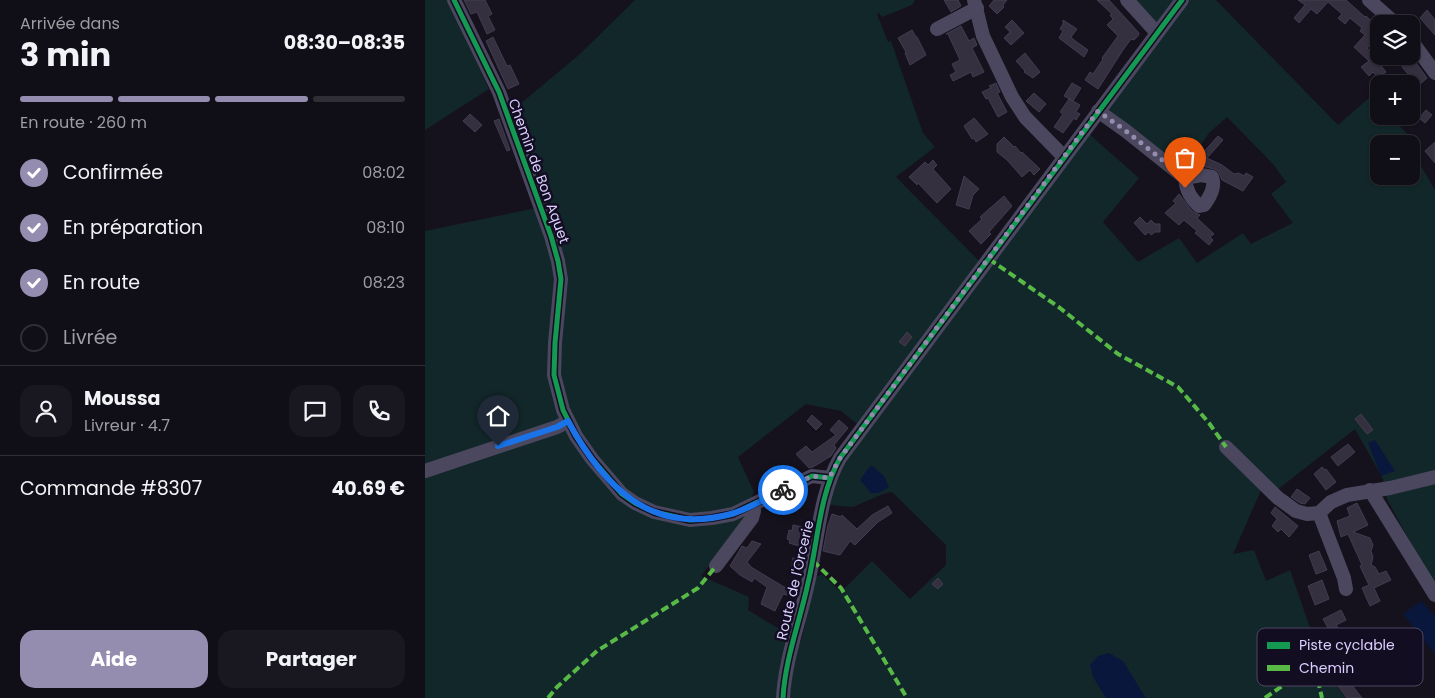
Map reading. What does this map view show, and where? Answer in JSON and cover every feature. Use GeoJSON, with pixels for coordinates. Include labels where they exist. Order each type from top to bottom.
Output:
{"type":"FeatureCollection","features":[{"type":"Feature","properties":{"kind":"street","name":"Chemin de Bon Aquet"},"geometry":{"type":"LineString","coordinates":[[454,0],[499,92],[558,261],[561,279],[555,343],[554,375],[556,389],[568,421],[592,459],[622,494],[635,503],[672,517],[690,520],[733,514],[812,476],[832,473]]}},
{"type":"Feature","properties":{"kind":"street"},"geometry":{"type":"LineString","coordinates":[[1127,0],[1157,33]]}},
{"type":"Feature","properties":{"kind":"street"},"geometry":{"type":"LineString","coordinates":[[832,473],[845,450],[1182,0]]}},
{"type":"Feature","properties":{"kind":"street"},"geometry":{"type":"LineString","coordinates":[[1369,0],[1389,15]]}},
{"type":"Feature","properties":{"kind":"street"},"geometry":{"type":"LineString","coordinates":[[937,29],[975,4],[983,36],[1012,97],[1025,117],[1064,157]]}},
{"type":"Feature","properties":{"kind":"street"},"geometry":{"type":"LineString","coordinates":[[1420,52],[1435,73]]}},
{"type":"Feature","properties":{"kind":"street"},"geometry":{"type":"LineString","coordinates":[[1098,111],[1185,178]]}},
{"type":"Feature","properties":{"kind":"street"},"geometry":{"type":"LineString","coordinates":[[425,471],[557,427],[568,421]]}},
{"type":"Feature","properties":{"kind":"street"},"geometry":{"type":"LineString","coordinates":[[1226,447],[1278,498],[1295,511],[1307,514],[1319,513],[1331,502],[1347,495],[1390,488],[1435,477]]}},
{"type":"Feature","properties":{"kind":"street","name":"Route de l'Orcerie"},"geometry":{"type":"LineString","coordinates":[[783,698],[788,665],[832,473]]}},
{"type":"Feature","properties":{"kind":"street"},"geometry":{"type":"LineString","coordinates":[[1370,490],[1435,595]]}},
{"type":"Feature","properties":{"kind":"street"},"geometry":{"type":"LineString","coordinates":[[716,566],[752,518],[753,504]]}},
{"type":"Feature","properties":{"kind":"street"},"geometry":{"type":"LineString","coordinates":[[1319,513],[1344,578],[1345,589]]}},
{"type":"Feature","properties":{"kind":"green space"},"geometry":{"type":"Polygon","coordinates":[[[425,0],[447,0],[489,89],[425,130],[425,0]]]}},
{"type":"Feature","properties":{"kind":"green space"},"geometry":{"type":"Polygon","coordinates":[[[635,0],[915,0],[912,5],[882,17],[879,13],[877,14],[888,42],[891,41],[923,133],[935,147],[896,177],[988,270],[1089,134],[1139,178],[1103,222],[1138,262],[1179,238],[1197,263],[1243,233],[1251,244],[1293,223],[1271,194],[1286,182],[1273,164],[1227,117],[1209,133],[1183,170],[1107,110],[1165,31],[1149,18],[1134,0],[1216,0],[1338,125],[1370,97],[1370,125],[1399,125],[1408,135],[1370,135],[1370,185],[1420,185],[1420,164],[1435,190],[1435,584],[1428,575],[1387,499],[1383,479],[1355,429],[1277,490],[1262,488],[1233,554],[1254,550],[1266,581],[1290,570],[1310,628],[1257,628],[1257,686],[1337,686],[1346,698],[790,698],[780,675],[780,698],[425,698],[425,231],[551,205],[514,109],[580,54],[635,0]],[[806,404],[738,457],[754,492],[741,524],[701,576],[749,597],[748,610],[801,642],[816,577],[822,574],[841,592],[872,561],[910,599],[946,565],[946,545],[892,492],[853,507],[829,505],[840,469],[867,432],[841,411],[806,404]]]}},
{"type":"Feature","properties":{"kind":"water"},"geometry":{"type":"Polygon","coordinates":[[[1375,440],[1395,471],[1381,476],[1368,443],[1375,440]]]}},
{"type":"Feature","properties":{"kind":"water"},"geometry":{"type":"Polygon","coordinates":[[[871,465],[884,476],[889,487],[879,493],[871,493],[860,480],[871,465]]]}},
{"type":"Feature","properties":{"kind":"water"},"geometry":{"type":"Polygon","coordinates":[[[1421,601],[1435,616],[1435,654],[1423,639],[1423,628],[1414,628],[1403,614],[1421,601]]]}},
{"type":"Feature","properties":{"kind":"water"},"geometry":{"type":"Polygon","coordinates":[[[1109,653],[1123,661],[1146,698],[1106,698],[1093,677],[1090,665],[1098,656],[1109,653]]]}},
{"type":"Feature","properties":{"kind":"building"},"geometry":{"type":"Polygon","coordinates":[[[464,0],[485,0],[492,14],[488,16],[495,30],[487,34],[477,12],[471,14],[464,0]]]}},
{"type":"Feature","properties":{"kind":"building"},"geometry":{"type":"Polygon","coordinates":[[[944,0],[958,0],[961,6],[951,12],[944,0]]]}},
{"type":"Feature","properties":{"kind":"building"},"geometry":{"type":"Polygon","coordinates":[[[994,0],[1007,0],[1003,5],[1004,7],[997,14],[989,6],[994,0]]]}},
{"type":"Feature","properties":{"kind":"building"},"geometry":{"type":"Polygon","coordinates":[[[1097,0],[1109,0],[1139,33],[1134,40],[1131,39],[1098,89],[1085,80],[1090,72],[1093,74],[1118,36],[1107,25],[1113,19],[1110,15],[1112,14],[1097,0]]]}},
{"type":"Feature","properties":{"kind":"building"},"geometry":{"type":"Polygon","coordinates":[[[1298,0],[1346,0],[1366,16],[1370,20],[1370,45],[1367,48],[1370,52],[1370,65],[1380,65],[1386,72],[1382,75],[1376,75],[1373,72],[1369,76],[1361,67],[1369,61],[1354,47],[1365,35],[1360,31],[1362,28],[1350,18],[1345,24],[1338,18],[1342,14],[1328,2],[1317,14],[1311,9],[1299,23],[1294,18],[1305,5],[1298,0]]]}},
{"type":"Feature","properties":{"kind":"building"},"geometry":{"type":"Polygon","coordinates":[[[1427,10],[1435,20],[1435,35],[1420,18],[1427,10]]]}},
{"type":"Feature","properties":{"kind":"building"},"geometry":{"type":"Polygon","coordinates":[[[1012,20],[1024,33],[1011,45],[1004,38],[1010,32],[1005,27],[1012,20]]]}},
{"type":"Feature","properties":{"kind":"building"},"geometry":{"type":"Polygon","coordinates":[[[1063,20],[1077,29],[1071,37],[1088,50],[1084,57],[1059,38],[1063,31],[1060,29],[1063,20]]]}},
{"type":"Feature","properties":{"kind":"building"},"geometry":{"type":"Polygon","coordinates":[[[961,26],[969,41],[974,38],[977,45],[972,48],[984,72],[973,77],[971,72],[953,81],[950,75],[956,72],[952,64],[960,60],[948,34],[946,34],[961,26]]]}},
{"type":"Feature","properties":{"kind":"building"},"geometry":{"type":"Polygon","coordinates":[[[912,30],[926,55],[910,65],[906,52],[898,38],[912,30]]]}},
{"type":"Feature","properties":{"kind":"building"},"geometry":{"type":"Polygon","coordinates":[[[493,37],[507,66],[510,65],[519,84],[508,89],[486,41],[493,37]]]}},
{"type":"Feature","properties":{"kind":"building"},"geometry":{"type":"Polygon","coordinates":[[[1025,53],[1040,72],[1033,78],[1024,72],[1016,61],[1025,53]]]}},
{"type":"Feature","properties":{"kind":"building"},"geometry":{"type":"Polygon","coordinates":[[[1404,65],[1418,65],[1427,78],[1420,84],[1420,75],[1409,75],[1402,67],[1404,65]]]}},
{"type":"Feature","properties":{"kind":"building"},"geometry":{"type":"Polygon","coordinates":[[[996,83],[1000,92],[997,93],[1007,112],[998,117],[988,98],[986,99],[982,92],[991,88],[989,86],[996,83]]]}},
{"type":"Feature","properties":{"kind":"building"},"geometry":{"type":"Polygon","coordinates":[[[1072,83],[1081,88],[1073,101],[1064,96],[1072,83]]]}},
{"type":"Feature","properties":{"kind":"building"},"geometry":{"type":"Polygon","coordinates":[[[1034,93],[1046,104],[1039,112],[1026,101],[1034,93]]]}},
{"type":"Feature","properties":{"kind":"building"},"geometry":{"type":"Polygon","coordinates":[[[1069,99],[1080,105],[1076,112],[1080,114],[1076,120],[1074,118],[1063,133],[1054,127],[1063,114],[1060,112],[1069,99]]]}},
{"type":"Feature","properties":{"kind":"building"},"geometry":{"type":"Polygon","coordinates":[[[1426,110],[1432,115],[1425,123],[1420,117],[1426,110]]]}},
{"type":"Feature","properties":{"kind":"building"},"geometry":{"type":"Polygon","coordinates":[[[470,114],[482,125],[475,132],[463,121],[470,114]]]}},
{"type":"Feature","properties":{"kind":"building"},"geometry":{"type":"Polygon","coordinates":[[[974,118],[988,134],[976,142],[964,126],[974,118]]]}},
{"type":"Feature","properties":{"kind":"building"},"geometry":{"type":"Polygon","coordinates":[[[499,119],[510,150],[507,151],[494,121],[499,119]]]}},
{"type":"Feature","properties":{"kind":"building"},"geometry":{"type":"Polygon","coordinates":[[[1218,136],[1223,140],[1207,158],[1222,165],[1234,174],[1239,173],[1244,176],[1246,173],[1253,177],[1243,191],[1222,180],[1218,171],[1214,169],[1202,166],[1192,168],[1218,136]]]}},
{"type":"Feature","properties":{"kind":"building"},"geometry":{"type":"Polygon","coordinates":[[[1004,137],[1040,169],[1034,175],[1030,170],[1022,177],[997,152],[997,144],[1004,137]]]}},
{"type":"Feature","properties":{"kind":"building"},"geometry":{"type":"Polygon","coordinates":[[[1435,142],[1435,163],[1425,151],[1435,142]]]}},
{"type":"Feature","properties":{"kind":"building"},"geometry":{"type":"Polygon","coordinates":[[[933,160],[937,165],[933,169],[951,189],[937,203],[918,183],[917,185],[909,177],[925,162],[928,165],[933,160]]]}},
{"type":"Feature","properties":{"kind":"building"},"geometry":{"type":"Polygon","coordinates":[[[964,176],[979,189],[973,195],[969,209],[956,205],[964,176]]]}},
{"type":"Feature","properties":{"kind":"building"},"geometry":{"type":"Polygon","coordinates":[[[1179,194],[1193,212],[1200,215],[1197,218],[1214,234],[1210,237],[1213,240],[1209,245],[1184,220],[1179,225],[1165,213],[1176,203],[1173,201],[1179,194]]]}},
{"type":"Feature","properties":{"kind":"building"},"geometry":{"type":"Polygon","coordinates":[[[1004,196],[1012,206],[981,244],[969,231],[982,219],[980,217],[1004,196]]]}},
{"type":"Feature","properties":{"kind":"building"},"geometry":{"type":"Polygon","coordinates":[[[1140,217],[1147,224],[1151,220],[1155,224],[1160,224],[1160,232],[1155,232],[1151,235],[1149,232],[1145,235],[1134,223],[1140,217]]]}},
{"type":"Feature","properties":{"kind":"building"},"geometry":{"type":"Polygon","coordinates":[[[907,332],[912,337],[905,346],[899,342],[907,332]]]}},
{"type":"Feature","properties":{"kind":"building"},"geometry":{"type":"Polygon","coordinates":[[[1361,414],[1373,430],[1367,434],[1355,419],[1361,414]]]}},
{"type":"Feature","properties":{"kind":"building"},"geometry":{"type":"Polygon","coordinates":[[[812,415],[822,424],[816,430],[807,421],[812,415]]]}},
{"type":"Feature","properties":{"kind":"building"},"geometry":{"type":"Polygon","coordinates":[[[839,420],[848,428],[834,445],[836,448],[831,456],[809,468],[796,454],[806,446],[812,452],[836,435],[830,430],[839,420]]]}},
{"type":"Feature","properties":{"kind":"building"},"geometry":{"type":"Polygon","coordinates":[[[1348,444],[1355,452],[1338,466],[1331,457],[1348,444]]]}},
{"type":"Feature","properties":{"kind":"building"},"geometry":{"type":"Polygon","coordinates":[[[1322,467],[1326,469],[1336,482],[1326,490],[1314,474],[1322,467]]]}},
{"type":"Feature","properties":{"kind":"building"},"geometry":{"type":"Polygon","coordinates":[[[1297,489],[1310,498],[1305,504],[1291,497],[1297,489]]]}},
{"type":"Feature","properties":{"kind":"building"},"geometry":{"type":"Polygon","coordinates":[[[1357,503],[1368,525],[1353,532],[1370,538],[1373,545],[1371,565],[1375,567],[1379,574],[1386,571],[1391,580],[1374,588],[1380,601],[1370,606],[1362,588],[1369,585],[1360,566],[1362,565],[1348,534],[1341,537],[1337,521],[1350,516],[1347,508],[1357,503]]]}},
{"type":"Feature","properties":{"kind":"building"},"geometry":{"type":"Polygon","coordinates":[[[888,506],[892,513],[878,522],[855,545],[850,541],[840,555],[823,551],[832,514],[841,517],[842,515],[857,529],[872,515],[888,506]]]}},
{"type":"Feature","properties":{"kind":"building"},"geometry":{"type":"Polygon","coordinates":[[[1275,507],[1298,526],[1289,537],[1281,529],[1278,532],[1272,526],[1277,519],[1271,513],[1275,507]]]}},
{"type":"Feature","properties":{"kind":"building"},"geometry":{"type":"Polygon","coordinates":[[[793,525],[807,528],[804,542],[800,542],[799,546],[789,543],[790,540],[787,539],[789,530],[792,531],[793,525]]]}},
{"type":"Feature","properties":{"kind":"building"},"geometry":{"type":"Polygon","coordinates":[[[752,541],[761,544],[747,562],[751,567],[784,587],[798,588],[796,597],[783,594],[775,611],[761,604],[767,587],[754,578],[752,582],[730,566],[742,546],[747,548],[752,541]]]}},
{"type":"Feature","properties":{"kind":"building"},"geometry":{"type":"Polygon","coordinates":[[[1319,551],[1327,570],[1316,574],[1309,555],[1319,551]]]}},
{"type":"Feature","properties":{"kind":"building"},"geometry":{"type":"Polygon","coordinates":[[[793,558],[804,560],[801,573],[791,569],[793,558]]]}},
{"type":"Feature","properties":{"kind":"building"},"geometry":{"type":"Polygon","coordinates":[[[938,578],[943,584],[938,589],[932,584],[938,578]]]}},
{"type":"Feature","properties":{"kind":"building"},"geometry":{"type":"Polygon","coordinates":[[[1322,580],[1329,599],[1315,605],[1308,586],[1322,580]]]}},
{"type":"Feature","properties":{"kind":"building"},"geometry":{"type":"Polygon","coordinates":[[[1341,610],[1346,620],[1336,625],[1338,628],[1328,628],[1323,619],[1341,610]]]}},
{"type":"Feature","properties":{"kind":"building"},"geometry":{"type":"Polygon","coordinates":[[[1338,686],[1353,686],[1362,698],[1347,698],[1338,686]]]}},
{"type":"Feature","properties":{"kind":"marked path"},"geometry":{"type":"LineString","coordinates":[[989,259],[1060,308],[1118,354],[1178,387],[1209,423],[1226,447]]}},
{"type":"Feature","properties":{"kind":"marked path"},"geometry":{"type":"LineString","coordinates":[[813,561],[841,588],[907,698]]}},
{"type":"Feature","properties":{"kind":"marked path"},"geometry":{"type":"LineString","coordinates":[[548,698],[557,687],[597,651],[698,588],[716,566]]}},
{"type":"Feature","properties":{"kind":"marked path"},"geometry":{"type":"LineString","coordinates":[[1265,698],[1282,686]]}},
{"type":"Feature","properties":{"kind":"marked path"},"geometry":{"type":"LineString","coordinates":[[1319,686],[1322,698]]}},
{"type":"Feature","properties":{"kind":"cycle path"},"geometry":{"type":"LineString","coordinates":[[454,0],[499,92],[551,236],[561,279],[554,375],[563,410],[576,436],[592,459],[622,494],[635,503],[654,512],[690,520],[733,514],[812,476],[830,478]]}},
{"type":"Feature","properties":{"kind":"cycle path"},"geometry":{"type":"LineString","coordinates":[[783,698],[784,683],[805,597],[823,503],[833,472],[840,458],[1182,0]]}},
{"type":"Feature","properties":{"kind":"way so far"},"geometry":{"type":"LineString","coordinates":[[783,490],[812,476],[829,478],[840,458],[1098,111],[1185,178],[1185,188]]}},
{"type":"Feature","properties":{"kind":"route"},"geometry":{"type":"LineString","coordinates":[[498,446],[557,427],[568,421],[592,459],[622,494],[635,503],[655,512],[690,520],[733,514],[783,490]]}}]}
